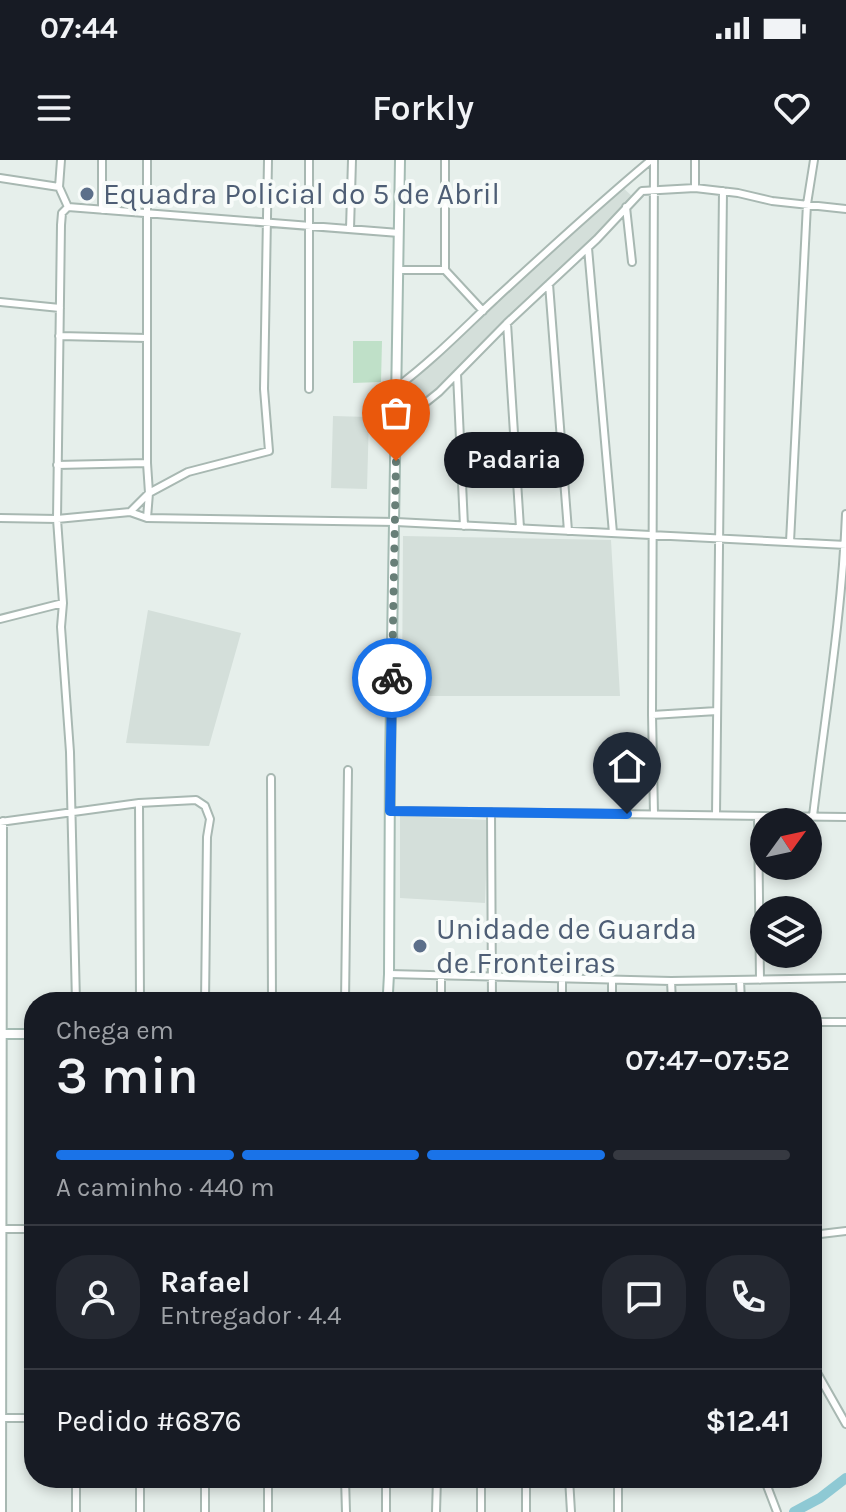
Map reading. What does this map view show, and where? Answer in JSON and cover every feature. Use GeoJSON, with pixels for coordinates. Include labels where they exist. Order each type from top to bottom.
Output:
{"type":"FeatureCollection","features":[{"type":"Feature","properties":{"kind":"street"},"geometry":{"type":"LineString","coordinates":[[61,160],[59,187],[68,207]]}},
{"type":"Feature","properties":{"kind":"street"},"geometry":{"type":"LineString","coordinates":[[102,160],[102,210]]}},
{"type":"Feature","properties":{"kind":"street"},"geometry":{"type":"LineString","coordinates":[[147,160],[147,518]]}},
{"type":"Feature","properties":{"kind":"street"},"geometry":{"type":"LineString","coordinates":[[130,512],[149,493],[188,472],[269,451],[264,389],[268,160]]}},
{"type":"Feature","properties":{"kind":"street"},"geometry":{"type":"LineString","coordinates":[[309,160],[309,389]]}},
{"type":"Feature","properties":{"kind":"street"},"geometry":{"type":"LineString","coordinates":[[350,229],[352,160]]}},
{"type":"Feature","properties":{"kind":"street"},"geometry":{"type":"LineString","coordinates":[[388,992],[400,160]]}},
{"type":"Feature","properties":{"kind":"street"},"geometry":{"type":"LineString","coordinates":[[445,160],[445,270],[483,311]]}},
{"type":"Feature","properties":{"kind":"street"},"geometry":{"type":"LineString","coordinates":[[397,387],[426,366],[620,185],[653,160]]}},
{"type":"Feature","properties":{"kind":"street"},"geometry":{"type":"LineString","coordinates":[[653,160],[654,814]]}},
{"type":"Feature","properties":{"kind":"street"},"geometry":{"type":"LineString","coordinates":[[695,160],[695,188]]}},
{"type":"Feature","properties":{"kind":"street"},"geometry":{"type":"LineString","coordinates":[[790,542],[807,204],[814,160]]}},
{"type":"Feature","properties":{"kind":"street"},"geometry":{"type":"LineString","coordinates":[[0,178],[59,187]]}},
{"type":"Feature","properties":{"kind":"street"},"geometry":{"type":"LineString","coordinates":[[620,185],[634,198]]}},
{"type":"Feature","properties":{"kind":"street"},"geometry":{"type":"LineString","coordinates":[[397,413],[419,408],[457,374],[588,248],[642,191],[695,188],[846,209]]}},
{"type":"Feature","properties":{"kind":"street"},"geometry":{"type":"LineString","coordinates":[[716,815],[723,191]]}},
{"type":"Feature","properties":{"kind":"street"},"geometry":{"type":"LineString","coordinates":[[68,207],[399,233]]}},
{"type":"Feature","properties":{"kind":"street"},"geometry":{"type":"LineString","coordinates":[[68,207],[62,213],[61,225],[57,519],[70,752],[76,992]]}},
{"type":"Feature","properties":{"kind":"street"},"geometry":{"type":"LineString","coordinates":[[626,207],[632,262]]}},
{"type":"Feature","properties":{"kind":"street"},"geometry":{"type":"LineString","coordinates":[[588,248],[613,533]]}},
{"type":"Feature","properties":{"kind":"street"},"geometry":{"type":"LineString","coordinates":[[399,270],[445,270]]}},
{"type":"Feature","properties":{"kind":"street"},"geometry":{"type":"LineString","coordinates":[[549,284],[568,531]]}},
{"type":"Feature","properties":{"kind":"street"},"geometry":{"type":"LineString","coordinates":[[0,302],[60,308]]}},
{"type":"Feature","properties":{"kind":"street"},"geometry":{"type":"LineString","coordinates":[[507,323],[520,528]]}},
{"type":"Feature","properties":{"kind":"street"},"geometry":{"type":"LineString","coordinates":[[59,336],[147,338]]}},
{"type":"Feature","properties":{"kind":"street"},"geometry":{"type":"LineString","coordinates":[[457,374],[464,526]]}},
{"type":"Feature","properties":{"kind":"street"},"geometry":{"type":"LineString","coordinates":[[57,465],[147,463]]}},
{"type":"Feature","properties":{"kind":"street"},"geometry":{"type":"LineString","coordinates":[[0,518],[57,519],[130,512],[147,518],[396,522],[845,545]]}},
{"type":"Feature","properties":{"kind":"street"},"geometry":{"type":"LineString","coordinates":[[814,808],[834,647],[846,514]]}},
{"type":"Feature","properties":{"kind":"street"},"geometry":{"type":"LineString","coordinates":[[0,619],[63,603]]}},
{"type":"Feature","properties":{"kind":"street"},"geometry":{"type":"LineString","coordinates":[[652,715],[717,711]]}},
{"type":"Feature","properties":{"kind":"street"},"geometry":{"type":"LineString","coordinates":[[345,992],[348,770]]}},
{"type":"Feature","properties":{"kind":"street"},"geometry":{"type":"LineString","coordinates":[[271,778],[272,992]]}},
{"type":"Feature","properties":{"kind":"street"},"geometry":{"type":"LineString","coordinates":[[2,1512],[2,822],[139,803],[196,800],[205,806],[210,819],[207,837],[205,992]]}},
{"type":"Feature","properties":{"kind":"street"},"geometry":{"type":"LineString","coordinates":[[139,803],[140,992]]}},
{"type":"Feature","properties":{"kind":"street"},"geometry":{"type":"LineString","coordinates":[[390,811],[750,816]]}},
{"type":"Feature","properties":{"kind":"street"},"geometry":{"type":"LineString","coordinates":[[491,812],[492,992]]}},
{"type":"Feature","properties":{"kind":"street"},"geometry":{"type":"LineString","coordinates":[[822,816],[846,817]]}},
{"type":"Feature","properties":{"kind":"street"},"geometry":{"type":"LineString","coordinates":[[759,880],[760,980]]}},
{"type":"Feature","properties":{"kind":"street"},"geometry":{"type":"LineString","coordinates":[[389,974],[671,981],[846,978]]}},
{"type":"Feature","properties":{"kind":"street"},"geometry":{"type":"LineString","coordinates":[[441,975],[441,992]]}},
{"type":"Feature","properties":{"kind":"street"},"geometry":{"type":"LineString","coordinates":[[562,979],[562,992]]}},
{"type":"Feature","properties":{"kind":"street"},"geometry":{"type":"LineString","coordinates":[[612,980],[612,992]]}},
{"type":"Feature","properties":{"kind":"street"},"geometry":{"type":"LineString","coordinates":[[740,980],[741,992]]}},
{"type":"Feature","properties":{"kind":"street"},"geometry":{"type":"LineString","coordinates":[[671,981],[672,992]]}},
{"type":"Feature","properties":{"kind":"street"},"geometry":{"type":"LineString","coordinates":[[822,1022],[846,1022]]}},
{"type":"Feature","properties":{"kind":"street"},"geometry":{"type":"LineString","coordinates":[[2,1034],[24,1034]]}},
{"type":"Feature","properties":{"kind":"street"},"geometry":{"type":"LineString","coordinates":[[2,1229],[24,1229]]}},
{"type":"Feature","properties":{"kind":"street"},"geometry":{"type":"LineString","coordinates":[[822,1234],[846,1231]]}},
{"type":"Feature","properties":{"kind":"street"},"geometry":{"type":"LineString","coordinates":[[822,1382],[846,1424]]}},
{"type":"Feature","properties":{"kind":"street"},"geometry":{"type":"LineString","coordinates":[[1,1418],[24,1418]]}},
{"type":"Feature","properties":{"kind":"street"},"geometry":{"type":"LineString","coordinates":[[76,1488],[76,1512]]}},
{"type":"Feature","properties":{"kind":"street"},"geometry":{"type":"LineString","coordinates":[[140,1488],[140,1512]]}},
{"type":"Feature","properties":{"kind":"street"},"geometry":{"type":"LineString","coordinates":[[205,1488],[205,1512]]}},
{"type":"Feature","properties":{"kind":"street"},"geometry":{"type":"LineString","coordinates":[[268,1488],[268,1512]]}},
{"type":"Feature","properties":{"kind":"street"},"geometry":{"type":"LineString","coordinates":[[345,1488],[346,1512]]}},
{"type":"Feature","properties":{"kind":"street"},"geometry":{"type":"LineString","coordinates":[[386,1488],[386,1512]]}},
{"type":"Feature","properties":{"kind":"street"},"geometry":{"type":"LineString","coordinates":[[436,1512],[437,1488]]}},
{"type":"Feature","properties":{"kind":"street"},"geometry":{"type":"LineString","coordinates":[[481,1488],[481,1512]]}},
{"type":"Feature","properties":{"kind":"street"},"geometry":{"type":"LineString","coordinates":[[526,1488],[526,1512]]}},
{"type":"Feature","properties":{"kind":"street"},"geometry":{"type":"LineString","coordinates":[[570,1488],[571,1512]]}},
{"type":"Feature","properties":{"kind":"street"},"geometry":{"type":"LineString","coordinates":[[618,1488],[618,1512]]}},
{"type":"Feature","properties":{"kind":"street"},"geometry":{"type":"LineString","coordinates":[[768,1488],[777,1512]]}},
{"type":"Feature","properties":{"kind":"shaded area"},"geometry":{"type":"Polygon","coordinates":[[[620,185],[634,198],[597,238],[419,408],[397,413],[397,387],[620,185]]]}},
{"type":"Feature","properties":{"kind":"shaded area"},"geometry":{"type":"Polygon","coordinates":[[[333,416],[369,417],[367,489],[331,488],[333,416]]]}},
{"type":"Feature","properties":{"kind":"shaded area"},"geometry":{"type":"Polygon","coordinates":[[[403,536],[611,540],[620,696],[402,696],[403,536]]]}},
{"type":"Feature","properties":{"kind":"shaded area"},"geometry":{"type":"Polygon","coordinates":[[[148,610],[241,633],[209,746],[126,743],[148,610]]]}},
{"type":"Feature","properties":{"kind":"shaded area"},"geometry":{"type":"Polygon","coordinates":[[[400,816],[488,820],[485,903],[400,898],[400,816]]]}},
{"type":"Feature","properties":{"kind":"green space"},"geometry":{"type":"Polygon","coordinates":[[[353,341],[382,341],[381,382],[353,383],[353,341]]]}},
{"type":"Feature","properties":{"kind":"waterway"},"geometry":{"type":"LineString","coordinates":[[794,1512],[820,1498],[846,1478]]}},
{"type":"Feature","properties":{"kind":"way so far"},"geometry":{"type":"LineString","coordinates":[[392,678],[396,461]]}},
{"type":"Feature","properties":{"kind":"place","name":"Equadra Policial do 5 de Abril"},"geometry":{"type":"Point","coordinates":[87,194]}},
{"type":"Feature","properties":{"kind":"place","name":"Padaria"},"geometry":{"type":"Point","coordinates":[396,461]}},
{"type":"Feature","properties":{"kind":"place","name":"Unidade de Guarda de Fronteiras"},"geometry":{"type":"Point","coordinates":[420,946]}},
{"type":"Feature","properties":{"kind":"route"},"geometry":{"type":"LineString","coordinates":[[392,678],[390,811],[627,814]]}}]}
